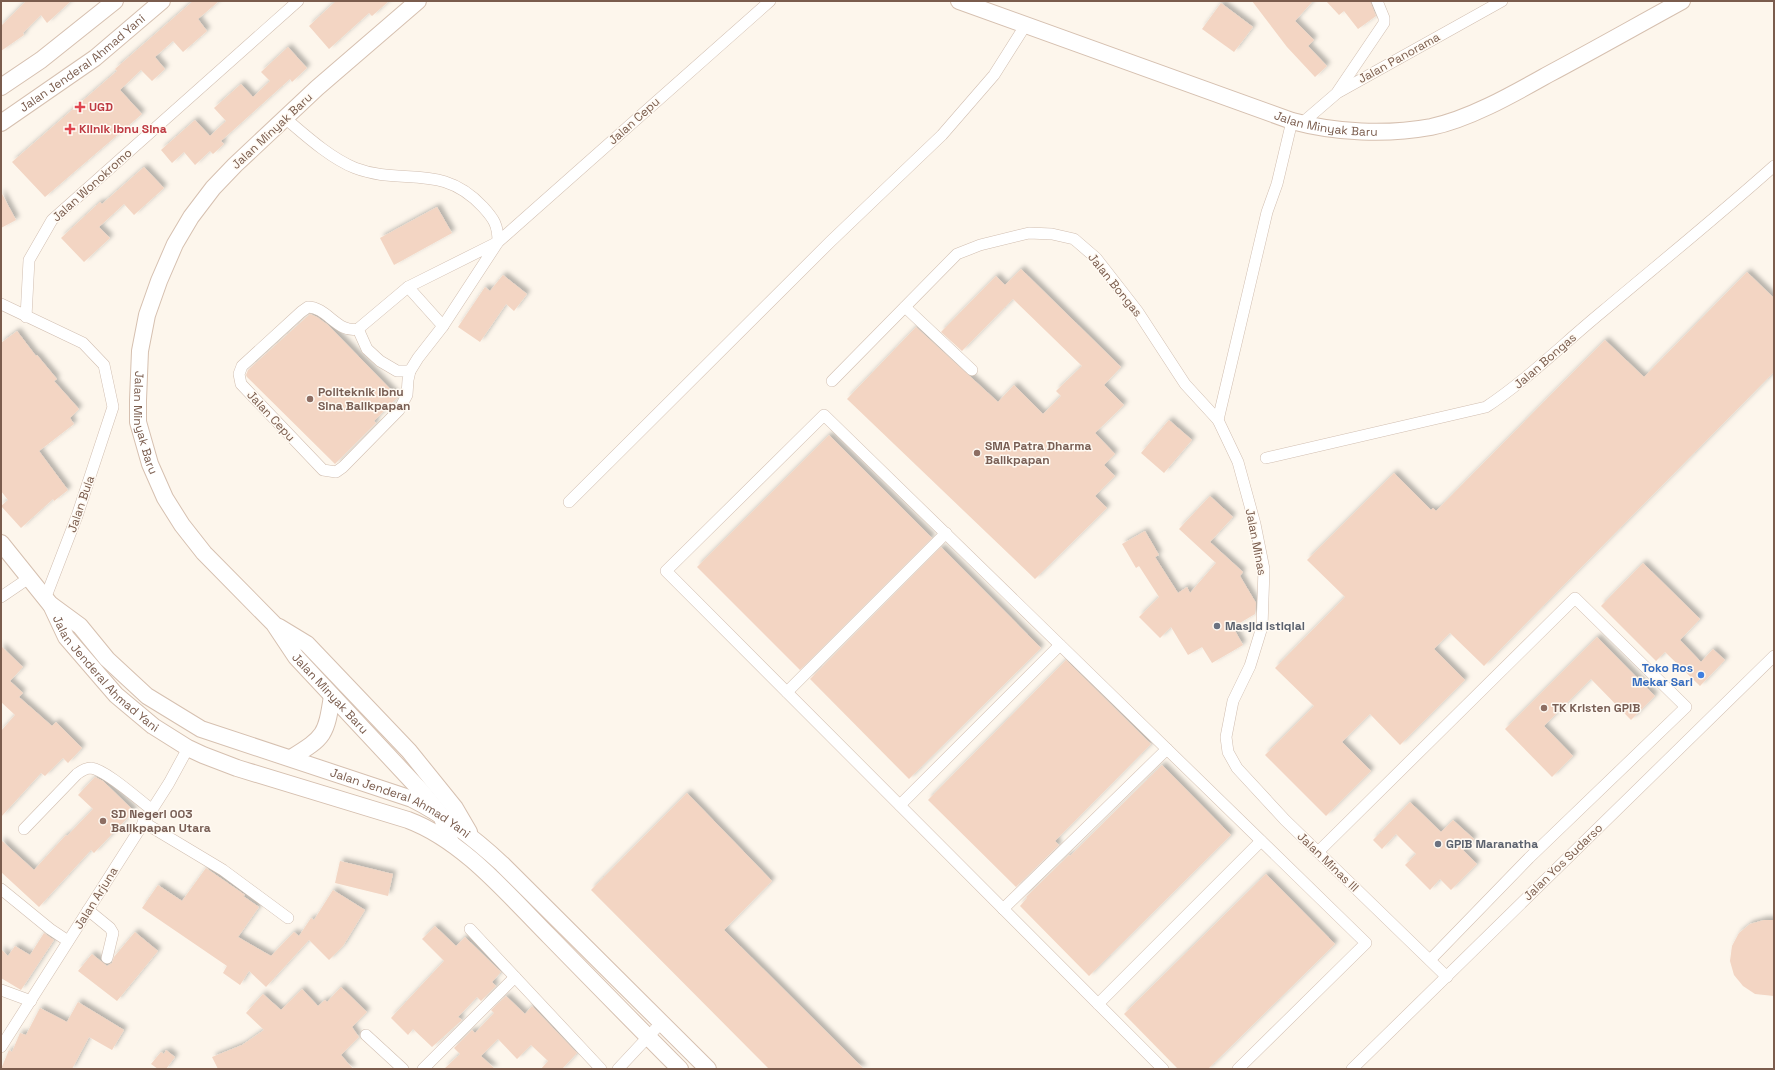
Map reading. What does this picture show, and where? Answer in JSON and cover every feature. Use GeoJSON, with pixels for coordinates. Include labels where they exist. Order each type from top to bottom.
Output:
{"type":"FeatureCollection","features":[{"type":"Feature","properties":{"kind":"main road"},"geometry":{"type":"LineString","coordinates":[[1,87],[41,60],[115,1]]}},
{"type":"Feature","properties":{"kind":"main road","name":"Jalan Jenderal Ahmad Yani"},"geometry":{"type":"LineString","coordinates":[[1,124],[94,58],[162,1]]}},
{"type":"Feature","properties":{"kind":"main road","name":"Jalan Minyak Baru"},"geometry":{"type":"LineString","coordinates":[[418,1],[285,118],[213,188],[191,217],[175,244],[158,281],[147,315],[140,351],[138,422],[148,457],[165,498],[182,525],[204,553],[274,624],[296,657],[423,792],[441,814],[451,843]]}},
{"type":"Feature","properties":{"kind":"main road","name":"Jalan Minyak Baru"},"geometry":{"type":"LineString","coordinates":[[959,1],[1025,26],[1297,122],[1361,131],[1403,130],[1432,126],[1464,116],[1509,96],[1682,1]]}},
{"type":"Feature","properties":{"kind":"main road","name":"Jalan Jenderal Ahmad Yani"},"geometry":{"type":"LineString","coordinates":[[1,543],[48,601],[80,626],[107,659],[148,696],[201,729],[412,799],[441,814],[471,836],[507,869],[708,1069]]}},
{"type":"Feature","properties":{"kind":"main road","name":"Jalan Jenderal Ahmad Yani"},"geometry":{"type":"LineString","coordinates":[[48,601],[66,637],[116,695],[153,726],[188,748],[237,768],[408,820],[429,828],[451,843],[493,881],[680,1069]]}},
{"type":"Feature","properties":{"kind":"main road"},"geometry":{"type":"LineString","coordinates":[[274,624],[306,644],[409,751],[455,808],[471,836]]}},
{"type":"Feature","properties":{"kind":"main road"},"geometry":{"type":"LineString","coordinates":[[291,758],[319,739],[327,725],[332,696]]}},
{"type":"Feature","properties":{"kind":"main road"},"geometry":{"type":"LineString","coordinates":[[610,998],[623,985]]}},
{"type":"Feature","properties":{"kind":"street","name":"Jalan Wonokromo"},"geometry":{"type":"LineString","coordinates":[[26,317],[29,260],[52,220],[298,1]]}},
{"type":"Feature","properties":{"kind":"street","name":"Jalan Cepu"},"geometry":{"type":"LineString","coordinates":[[498,242],[443,326],[418,358],[410,371],[408,380],[408,395],[399,410],[343,467],[336,472],[323,470],[241,384],[239,378],[242,366],[300,312],[308,307],[317,308],[345,328],[352,330],[358,329],[408,287],[498,242],[770,1]]}},
{"type":"Feature","properties":{"kind":"street"},"geometry":{"type":"LineString","coordinates":[[1337,93],[1384,23],[1384,18],[1377,1]]}},
{"type":"Feature","properties":{"kind":"street","name":"Jalan Panorama"},"geometry":{"type":"LineString","coordinates":[[1297,122],[1337,93],[1502,1]]}},
{"type":"Feature","properties":{"kind":"street"},"geometry":{"type":"LineString","coordinates":[[569,502],[825,247],[942,135],[994,75],[1025,26]]}},
{"type":"Feature","properties":{"kind":"street"},"geometry":{"type":"LineString","coordinates":[[285,118],[340,161],[355,168],[373,173],[426,177],[444,181],[460,189],[481,205],[495,222],[498,230],[498,242]]}},
{"type":"Feature","properties":{"kind":"street"},"geometry":{"type":"LineString","coordinates":[[1218,420],[1267,212],[1297,122]]}},
{"type":"Feature","properties":{"kind":"street","name":"Jalan Bongas"},"geometry":{"type":"LineString","coordinates":[[1266,458],[1486,407],[1510,391],[1603,311],[1717,217],[1774,166]]}},
{"type":"Feature","properties":{"kind":"street","name":"Jalan Bongas"},"geometry":{"type":"LineString","coordinates":[[832,381],[957,254],[980,245],[1029,233],[1052,234],[1074,239],[1096,258],[1138,312],[1185,384],[1218,420],[1238,462]]}},
{"type":"Feature","properties":{"kind":"street"},"geometry":{"type":"LineString","coordinates":[[408,287],[443,326]]}},
{"type":"Feature","properties":{"kind":"street"},"geometry":{"type":"LineString","coordinates":[[1,304],[26,317]]}},
{"type":"Feature","properties":{"kind":"street"},"geometry":{"type":"LineString","coordinates":[[905,307],[972,370]]}},
{"type":"Feature","properties":{"kind":"street","name":"Jalan Bula"},"geometry":{"type":"LineString","coordinates":[[26,317],[83,343],[104,365],[113,407],[48,601]]}},
{"type":"Feature","properties":{"kind":"street"},"geometry":{"type":"LineString","coordinates":[[358,329],[367,349],[380,361],[397,370],[410,371]]}},
{"type":"Feature","properties":{"kind":"street"},"geometry":{"type":"LineString","coordinates":[[1163,1069],[666,571],[824,416],[1366,943],[1238,1069]]}},
{"type":"Feature","properties":{"kind":"street","name":"Jalan Minas"},"geometry":{"type":"LineString","coordinates":[[1226,737],[1233,701],[1250,666],[1262,627],[1264,569],[1255,524],[1238,462]]}},
{"type":"Feature","properties":{"kind":"street"},"geometry":{"type":"LineString","coordinates":[[787,692],[946,533]]}},
{"type":"Feature","properties":{"kind":"street"},"geometry":{"type":"LineString","coordinates":[[1,597],[29,578]]}},
{"type":"Feature","properties":{"kind":"street"},"geometry":{"type":"LineString","coordinates":[[1318,852],[1575,598],[1686,707],[1529,858],[1430,960]]}},
{"type":"Feature","properties":{"kind":"street"},"geometry":{"type":"LineString","coordinates":[[900,805],[1060,645]]}},
{"type":"Feature","properties":{"kind":"street","name":"Jalan Yos Sudarso"},"geometry":{"type":"LineString","coordinates":[[1352,1069],[1774,656]]}},
{"type":"Feature","properties":{"kind":"street","name":"Jalan Minas III"},"geometry":{"type":"LineString","coordinates":[[1226,737],[1228,752],[1237,768],[1318,852],[1447,977]]}},
{"type":"Feature","properties":{"kind":"street","name":"Jalan Arjuna"},"geometry":{"type":"LineString","coordinates":[[1,1047],[157,799],[169,783],[188,748]]}},
{"type":"Feature","properties":{"kind":"street"},"geometry":{"type":"LineString","coordinates":[[1003,909],[1166,749]]}},
{"type":"Feature","properties":{"kind":"street"},"geometry":{"type":"LineString","coordinates":[[24,829],[77,774],[84,769],[90,768],[101,771],[151,809]]}},
{"type":"Feature","properties":{"kind":"street"},"geometry":{"type":"LineString","coordinates":[[143,822],[223,870],[288,918]]}},
{"type":"Feature","properties":{"kind":"street"},"geometry":{"type":"LineString","coordinates":[[1098,1004],[1261,841]]}},
{"type":"Feature","properties":{"kind":"street"},"geometry":{"type":"LineString","coordinates":[[1,889],[50,929],[68,941]]}},
{"type":"Feature","properties":{"kind":"street"},"geometry":{"type":"LineString","coordinates":[[88,910],[110,928],[113,933],[107,958]]}},
{"type":"Feature","properties":{"kind":"street"},"geometry":{"type":"LineString","coordinates":[[470,929],[601,1069]]}},
{"type":"Feature","properties":{"kind":"street"},"geometry":{"type":"LineString","coordinates":[[423,1069],[515,977]]}},
{"type":"Feature","properties":{"kind":"street"},"geometry":{"type":"LineString","coordinates":[[1,990],[31,1001]]}},
{"type":"Feature","properties":{"kind":"street"},"geometry":{"type":"LineString","coordinates":[[618,1069],[662,1023]]}},
{"type":"Feature","properties":{"kind":"street"},"geometry":{"type":"LineString","coordinates":[[366,1035],[403,1069]]}},
{"type":"Feature","properties":{"kind":"building"},"geometry":{"type":"Polygon","coordinates":[[[26,1],[71,1],[47,23],[41,15],[23,33],[24,35],[1,51],[1,26],[26,1]]]}},
{"type":"Feature","properties":{"kind":"building","name":"Klinik Ibnu Sina"},"geometry":{"type":"Polygon","coordinates":[[[193,1],[219,1],[198,19],[207,31],[183,52],[173,41],[155,57],[165,69],[152,81],[141,70],[120,90],[142,114],[45,197],[12,162],[117,71],[115,69],[193,1]]]}},
{"type":"Feature","properties":{"kind":"building"},"geometry":{"type":"Polygon","coordinates":[[[336,1],[389,1],[372,16],[369,13],[329,49],[309,26],[336,1]]]}},
{"type":"Feature","properties":{"kind":"building"},"geometry":{"type":"Polygon","coordinates":[[[1252,1],[1313,1],[1295,21],[1314,40],[1308,46],[1327,66],[1315,77],[1287,47],[1252,1]]]}},
{"type":"Feature","properties":{"kind":"building"},"geometry":{"type":"Polygon","coordinates":[[[1326,1],[1370,1],[1376,16],[1358,29],[1344,11],[1339,15],[1326,1]]]}},
{"type":"Feature","properties":{"kind":"building"},"geometry":{"type":"Polygon","coordinates":[[[1221,3],[1253,27],[1234,52],[1202,29],[1221,3]]]}},
{"type":"Feature","properties":{"kind":"building"},"geometry":{"type":"Polygon","coordinates":[[[288,47],[307,68],[292,82],[290,79],[221,141],[224,144],[213,154],[210,151],[195,165],[184,152],[172,163],[161,150],[195,120],[210,136],[226,121],[214,108],[241,84],[253,97],[270,81],[261,72],[288,47]]]}},
{"type":"Feature","properties":{"kind":"building"},"geometry":{"type":"Polygon","coordinates":[[[144,167],[164,188],[134,215],[124,204],[99,227],[110,238],[84,262],[61,238],[100,202],[102,204],[144,167]]]}},
{"type":"Feature","properties":{"kind":"building"},"geometry":{"type":"Polygon","coordinates":[[[1,192],[16,220],[1,228],[1,192]]]}},
{"type":"Feature","properties":{"kind":"building"},"geometry":{"type":"Polygon","coordinates":[[[437,207],[452,233],[394,265],[380,238],[437,207]]]}},
{"type":"Feature","properties":{"kind":"building","name":"SMA Patra Dharma Balikpapan"},"geometry":{"type":"Polygon","coordinates":[[[1021,269],[1121,367],[1104,385],[1124,405],[1095,433],[1115,454],[1104,465],[1115,476],[1095,496],[1107,508],[1035,579],[847,399],[916,327],[998,402],[1014,385],[1043,414],[1061,396],[1056,391],[1082,366],[1013,299],[962,351],[941,332],[996,276],[1005,285],[1021,269]]]}},
{"type":"Feature","properties":{"kind":"building"},"geometry":{"type":"Polygon","coordinates":[[[1747,272],[1774,298],[1774,372],[1484,666],[1450,633],[1434,649],[1465,680],[1400,745],[1370,714],[1342,742],[1371,771],[1326,816],[1265,755],[1314,706],[1275,668],[1345,597],[1307,560],[1394,473],[1431,510],[1433,508],[1436,511],[1605,340],[1644,377],[1747,272]]]}},
{"type":"Feature","properties":{"kind":"building"},"geometry":{"type":"Polygon","coordinates":[[[503,275],[527,294],[514,311],[506,304],[480,342],[458,327],[485,287],[490,291],[503,275]]]}},
{"type":"Feature","properties":{"kind":"building","name":"Politeknik Ibnu Sina Balikpapan"},"geometry":{"type":"Polygon","coordinates":[[[310,314],[328,325],[398,397],[374,421],[376,423],[335,464],[246,375],[248,370],[310,314]]]}},
{"type":"Feature","properties":{"kind":"building"},"geometry":{"type":"Polygon","coordinates":[[[17,331],[36,356],[37,355],[57,379],[54,381],[79,409],[70,418],[74,424],[39,451],[68,490],[54,501],[53,499],[21,528],[1,506],[8,500],[1,491],[1,343],[17,331]]]}},
{"type":"Feature","properties":{"kind":"building"},"geometry":{"type":"Polygon","coordinates":[[[1169,420],[1192,440],[1164,473],[1141,453],[1169,420]]]}},
{"type":"Feature","properties":{"kind":"building"},"geometry":{"type":"Polygon","coordinates":[[[829,435],[932,538],[800,670],[697,567],[829,435]]]}},
{"type":"Feature","properties":{"kind":"building"},"geometry":{"type":"Polygon","coordinates":[[[1210,496],[1233,517],[1210,542],[1243,572],[1240,576],[1256,603],[1255,614],[1233,627],[1243,645],[1212,663],[1202,647],[1188,655],[1171,627],[1160,638],[1139,617],[1159,597],[1139,566],[1136,568],[1122,544],[1145,531],[1159,555],[1155,557],[1178,593],[1187,587],[1190,593],[1216,563],[1179,529],[1210,496]]]}},
{"type":"Feature","properties":{"kind":"building"},"geometry":{"type":"Polygon","coordinates":[[[941,547],[1041,648],[909,779],[810,679],[941,547]]]}},
{"type":"Feature","properties":{"kind":"building"},"geometry":{"type":"Polygon","coordinates":[[[1643,563],[1700,619],[1680,640],[1701,662],[1713,649],[1725,660],[1700,686],[1665,652],[1656,661],[1601,606],[1643,563]]]}},
{"type":"Feature","properties":{"kind":"building","name":"TK Kristen GPIB"},"geometry":{"type":"Polygon","coordinates":[[[1597,637],[1655,696],[1631,720],[1591,679],[1544,726],[1573,756],[1552,777],[1505,729],[1597,637]]]}},
{"type":"Feature","properties":{"kind":"building"},"geometry":{"type":"Polygon","coordinates":[[[1,646],[23,667],[10,681],[23,693],[19,697],[52,726],[56,722],[82,748],[68,763],[63,758],[45,776],[41,773],[1,817],[1,731],[15,715],[1,702],[1,646]]]}},
{"type":"Feature","properties":{"kind":"building"},"geometry":{"type":"Polygon","coordinates":[[[1066,660],[1151,744],[1055,841],[1059,845],[1016,887],[928,800],[1066,660]]]}},
{"type":"Feature","properties":{"kind":"building"},"geometry":{"type":"Polygon","coordinates":[[[1162,765],[1231,835],[1089,976],[1020,906],[1027,898],[1026,897],[1069,855],[1070,856],[1162,765]]]}},
{"type":"Feature","properties":{"kind":"building"},"geometry":{"type":"Polygon","coordinates":[[[95,777],[103,781],[134,811],[94,853],[91,850],[39,907],[1,872],[1,840],[34,870],[66,835],[67,836],[93,809],[78,795],[95,777]]]}},
{"type":"Feature","properties":{"kind":"building"},"geometry":{"type":"Polygon","coordinates":[[[687,793],[772,881],[724,930],[864,1069],[769,1069],[591,890],[687,793]]]}},
{"type":"Feature","properties":{"kind":"building","name":"GPIB Maranatha"},"geometry":{"type":"Polygon","coordinates":[[[1410,802],[1441,832],[1453,820],[1474,839],[1463,850],[1477,864],[1451,890],[1440,879],[1430,890],[1405,865],[1416,854],[1396,834],[1382,849],[1373,840],[1410,802]]]}},
{"type":"Feature","properties":{"kind":"building"},"geometry":{"type":"Polygon","coordinates":[[[340,861],[393,874],[388,896],[335,883],[340,861]]]}},
{"type":"Feature","properties":{"kind":"building"},"geometry":{"type":"Polygon","coordinates":[[[206,868],[245,895],[243,896],[259,907],[238,937],[271,956],[294,932],[299,936],[311,918],[314,920],[333,890],[365,910],[343,946],[329,960],[309,940],[266,987],[249,971],[240,985],[223,973],[227,966],[142,908],[158,885],[182,901],[206,868]]]}},
{"type":"Feature","properties":{"kind":"building"},"geometry":{"type":"Polygon","coordinates":[[[1266,874],[1335,944],[1208,1069],[1178,1069],[1124,1014],[1266,874]]]}},
{"type":"Feature","properties":{"kind":"building"},"geometry":{"type":"Polygon","coordinates":[[[1764,920],[1774,920],[1774,996],[1755,994],[1743,986],[1734,975],[1730,961],[1732,946],[1739,933],[1750,924],[1764,920]]]}},
{"type":"Feature","properties":{"kind":"building"},"geometry":{"type":"Polygon","coordinates":[[[435,926],[456,946],[465,937],[501,972],[492,982],[496,986],[481,1001],[477,997],[458,1017],[462,1020],[432,1047],[413,1029],[408,1035],[391,1018],[444,961],[422,939],[435,926]]]}},
{"type":"Feature","properties":{"kind":"building"},"geometry":{"type":"Polygon","coordinates":[[[135,932],[158,951],[117,1001],[78,971],[92,954],[107,966],[112,963],[114,957],[135,932]]]}},
{"type":"Feature","properties":{"kind":"building"},"geometry":{"type":"Polygon","coordinates":[[[44,933],[54,940],[21,990],[1,978],[1,949],[8,956],[15,946],[30,955],[44,933]]]}},
{"type":"Feature","properties":{"kind":"building"},"geometry":{"type":"Polygon","coordinates":[[[341,987],[367,1012],[352,1027],[359,1037],[341,1055],[353,1069],[218,1069],[212,1057],[242,1045],[264,1030],[246,1013],[263,994],[281,1010],[302,989],[318,1006],[325,1000],[327,1002],[341,987]]]}},
{"type":"Feature","properties":{"kind":"building"},"geometry":{"type":"Polygon","coordinates":[[[506,996],[525,1014],[532,1006],[577,1053],[562,1069],[541,1069],[548,1061],[531,1045],[517,1059],[498,1039],[481,1056],[495,1069],[444,1069],[460,1054],[454,1048],[472,1030],[475,1033],[494,1013],[491,1010],[506,996]]]}},
{"type":"Feature","properties":{"kind":"building"},"geometry":{"type":"Polygon","coordinates":[[[78,1002],[124,1030],[112,1050],[89,1037],[72,1069],[1,1069],[9,1050],[12,1052],[20,1033],[26,1035],[40,1008],[67,1022],[78,1002]]]}},
{"type":"Feature","properties":{"kind":"building"},"geometry":{"type":"Polygon","coordinates":[[[166,1050],[175,1057],[166,1069],[158,1069],[151,1064],[161,1052],[164,1054],[166,1050]]]}},
{"type":"Feature","properties":{"kind":"place","name":"UGD"},"geometry":{"type":"Point","coordinates":[80,107]}},
{"type":"Feature","properties":{"kind":"place","name":"Klinik Ibnu Sina"},"geometry":{"type":"Point","coordinates":[70,129]}},
{"type":"Feature","properties":{"kind":"place","name":"Politeknik Ibnu Sina Balikpapan"},"geometry":{"type":"Point","coordinates":[310,399]}},
{"type":"Feature","properties":{"kind":"place","name":"SMA Patra Dharma Balikpapan"},"geometry":{"type":"Point","coordinates":[977,453]}},
{"type":"Feature","properties":{"kind":"place","name":"Masjid Istiqlal"},"geometry":{"type":"Point","coordinates":[1217,626]}},
{"type":"Feature","properties":{"kind":"place","name":"Toko Ros Mekar Sari"},"geometry":{"type":"Point","coordinates":[1701,675]}},
{"type":"Feature","properties":{"kind":"place","name":"TK Kristen GPIB"},"geometry":{"type":"Point","coordinates":[1544,708]}},
{"type":"Feature","properties":{"kind":"place","name":"SD Negeri 003 Balikpapan Utara"},"geometry":{"type":"Point","coordinates":[103,821]}},
{"type":"Feature","properties":{"kind":"place","name":"GPIB Maranatha"},"geometry":{"type":"Point","coordinates":[1438,844]}}]}
